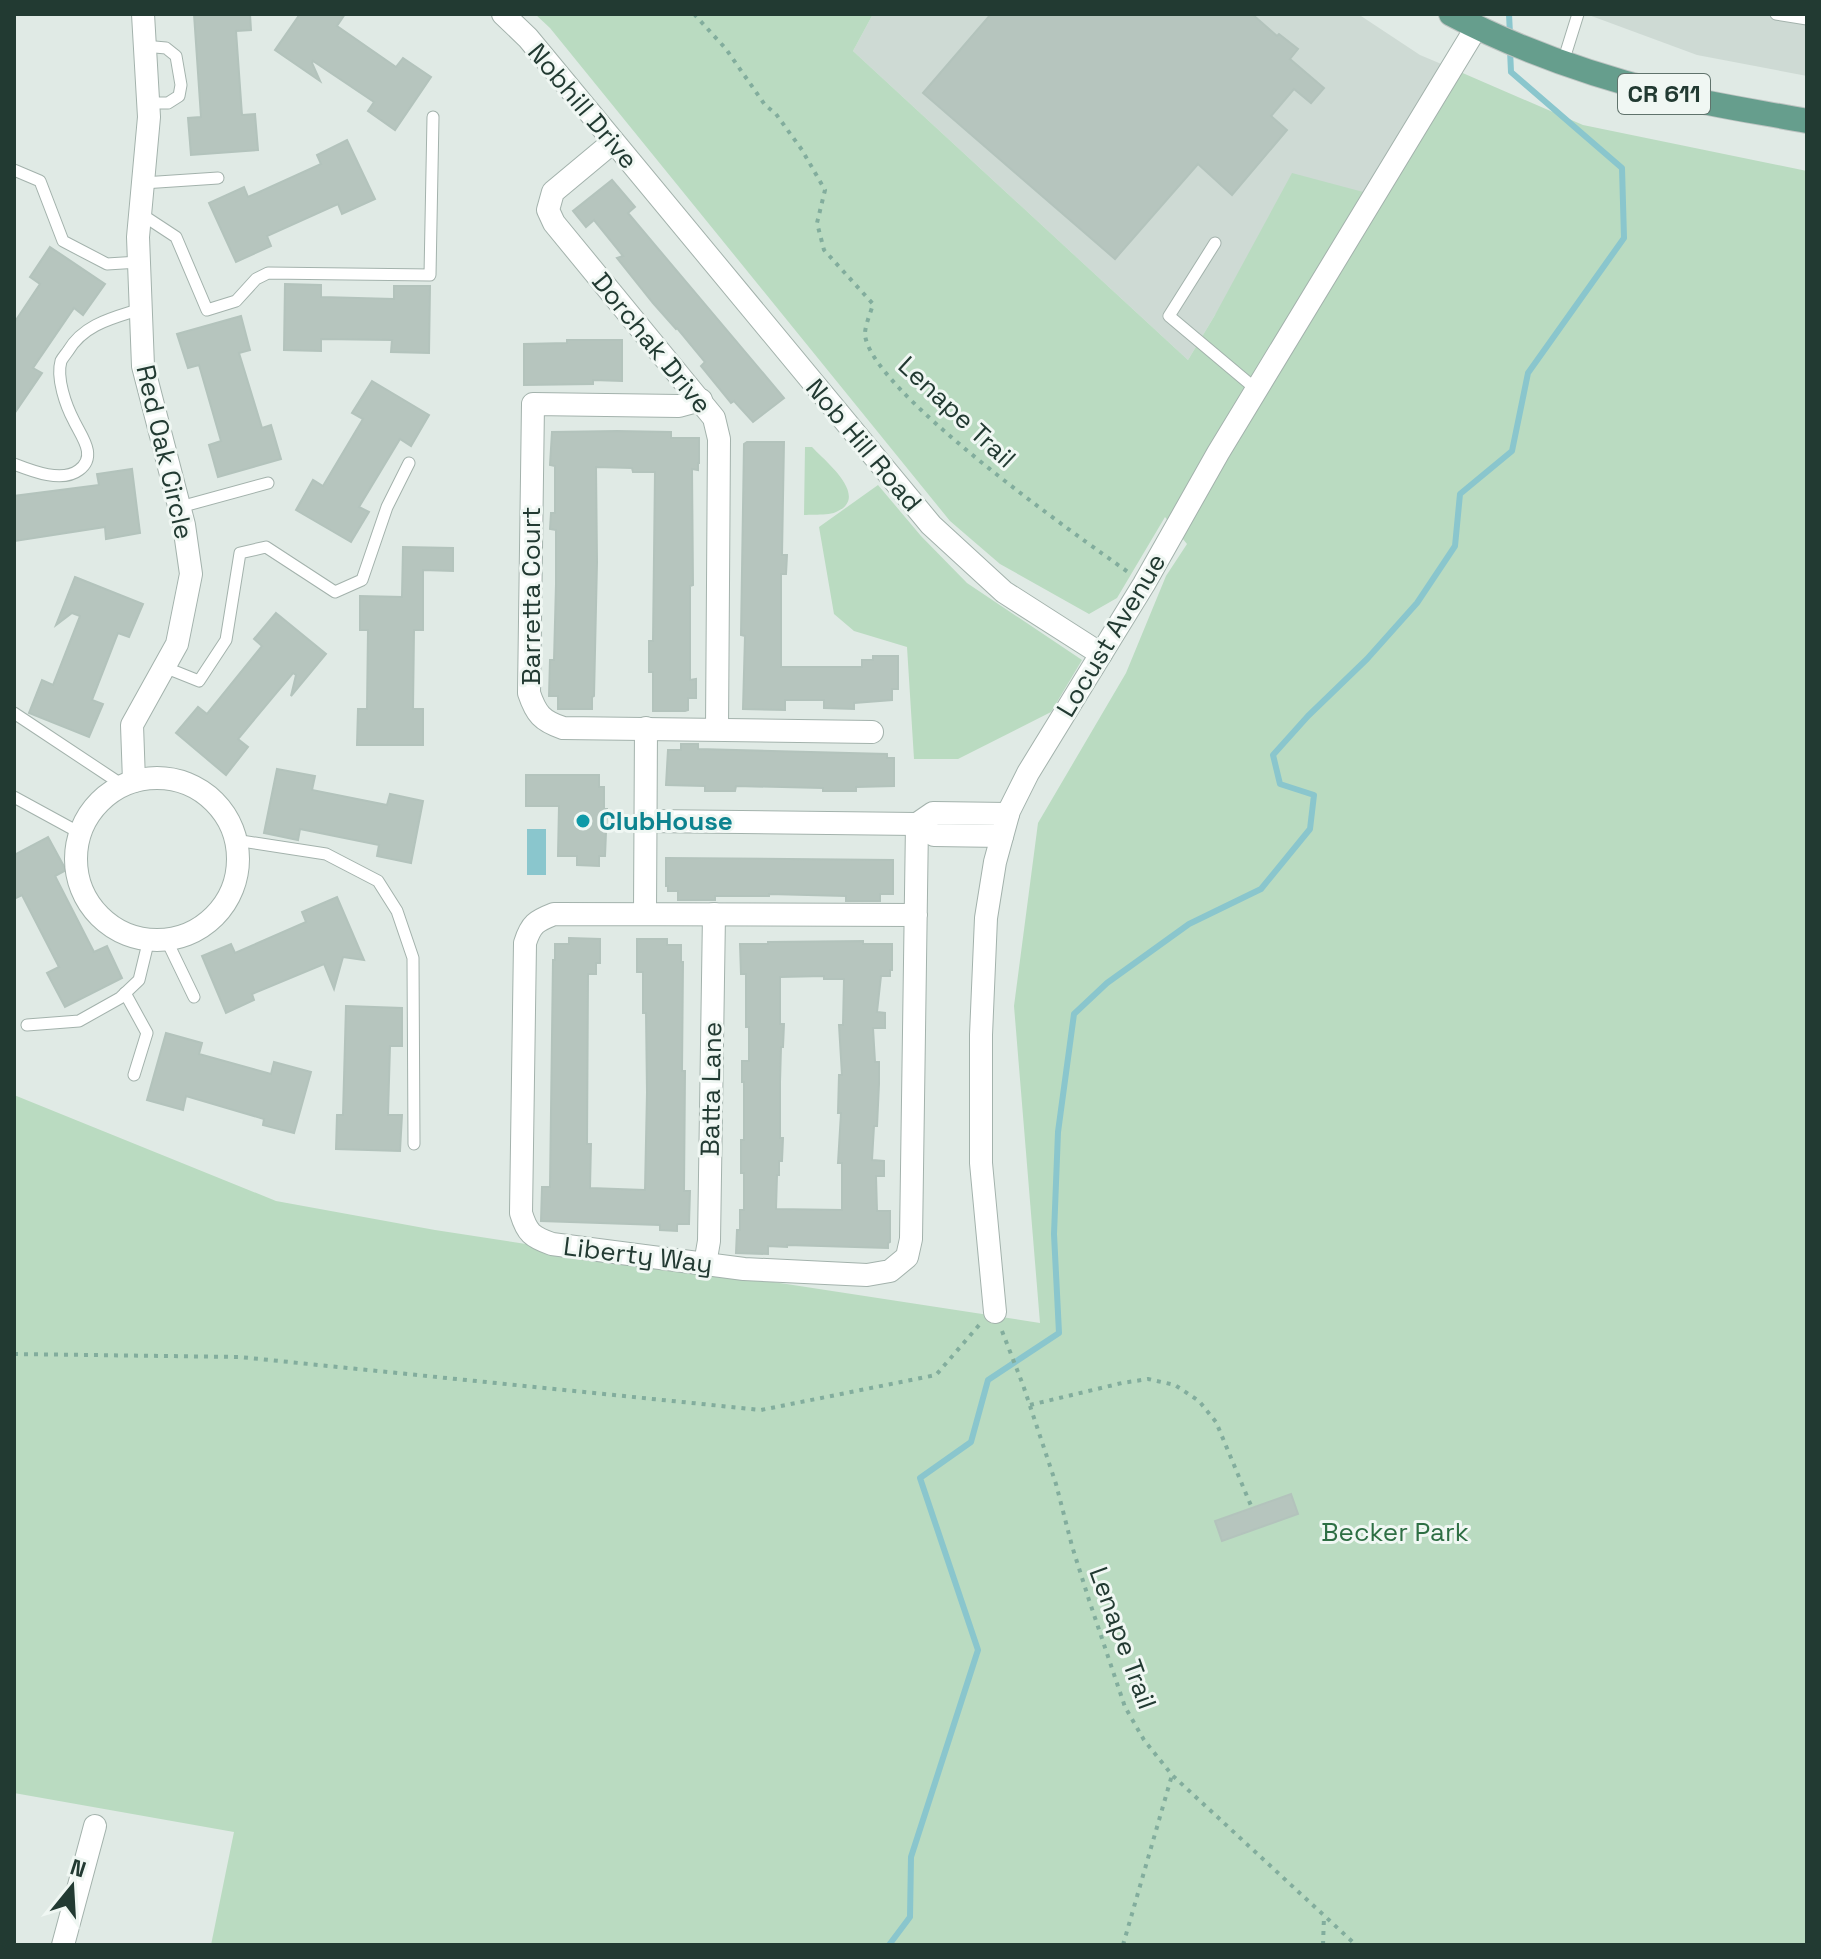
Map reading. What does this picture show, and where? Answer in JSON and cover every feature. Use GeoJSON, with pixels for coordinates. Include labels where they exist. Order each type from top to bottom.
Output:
{"type":"FeatureCollection","features":[{"type":"Feature","properties":{"kind":"main road","name":"CR 611"},"geometry":{"type":"LineString","coordinates":[[1451,14],[1486,32],[1617,81],[1666,94],[1807,121]]}},
{"type":"Feature","properties":{"kind":"street","name":"Red Oak Circle"},"geometry":{"type":"LineString","coordinates":[[129,784],[132,725],[177,644],[191,574],[180,507],[143,366],[138,237],[149,117],[143,14]]}},
{"type":"Feature","properties":{"kind":"street","name":"Nobhill Drive"},"geometry":{"type":"LineString","coordinates":[[503,14],[528,38],[661,200]]}},
{"type":"Feature","properties":{"kind":"street","name":"Locust Avenue"},"geometry":{"type":"LineString","coordinates":[[994,1310],[981,1163],[981,1035],[986,918],[1005,825],[1028,773],[1144,584],[1218,453],[1486,32]]}},
{"type":"Feature","properties":{"kind":"street","name":"Dorchak Drive"},"geometry":{"type":"LineString","coordinates":[[613,142],[553,192],[548,210],[554,223],[714,418],[719,439],[717,729]]}},
{"type":"Feature","properties":{"kind":"street","name":"Nob Hill Road"},"geometry":{"type":"LineString","coordinates":[[661,200],[931,525],[1004,592],[1101,654]]}},
{"type":"Feature","properties":{"kind":"street","name":"Barretta Court"},"geometry":{"type":"LineString","coordinates":[[701,400],[679,406],[533,404],[529,693],[534,707],[547,723],[563,728],[872,732]]}},
{"type":"Feature","properties":{"kind":"street"},"geometry":{"type":"LineString","coordinates":[[645,914],[646,728]]}},
{"type":"Feature","properties":{"kind":"street"},"geometry":{"type":"LineString","coordinates":[[162,778],[189,784],[213,799],[230,822],[238,849],[237,877],[227,903],[208,923],[183,936],[157,939],[132,936],[109,924],[91,906],[80,883],[76,858],[80,833],[92,810],[111,792],[129,784],[162,778]]}},
{"type":"Feature","properties":{"kind":"street"},"geometry":{"type":"LineString","coordinates":[[646,821],[917,824],[933,813],[1005,825]]}},
{"type":"Feature","properties":{"kind":"street","name":"Liberty Way"},"geometry":{"type":"LineString","coordinates":[[916,915],[554,914],[538,920],[530,929],[525,943],[521,1213],[526,1228],[536,1238],[552,1244],[744,1269],[867,1275],[890,1271],[907,1257],[911,1239],[916,915],[917,824]]}},
{"type":"Feature","properties":{"kind":"street","name":"Batta Lane"},"geometry":{"type":"LineString","coordinates":[[705,1264],[709,1241],[714,914]]}},
{"type":"Feature","properties":{"kind":"street"},"geometry":{"type":"LineString","coordinates":[[63,1945],[95,1826]]}},
{"type":"Feature","properties":{"kind":"lane"},"geometry":{"type":"LineString","coordinates":[[1563,62],[1578,14]]}},
{"type":"Feature","properties":{"kind":"lane"},"geometry":{"type":"LineString","coordinates":[[1776,14],[1807,19]]}},
{"type":"Feature","properties":{"kind":"lane"},"geometry":{"type":"LineString","coordinates":[[144,46],[166,48],[176,56],[181,85],[179,96],[168,103],[148,103]]}},
{"type":"Feature","properties":{"kind":"lane"},"geometry":{"type":"LineString","coordinates":[[140,213],[176,237],[207,310],[236,301],[256,279],[268,273],[430,275],[433,117]]}},
{"type":"Feature","properties":{"kind":"lane"},"geometry":{"type":"LineString","coordinates":[[14,170],[40,181],[63,241],[107,264],[139,262]]}},
{"type":"Feature","properties":{"kind":"lane"},"geometry":{"type":"LineString","coordinates":[[143,183],[218,178]]}},
{"type":"Feature","properties":{"kind":"lane"},"geometry":{"type":"LineString","coordinates":[[1215,243],[1169,316],[1257,390]]}},
{"type":"Feature","properties":{"kind":"lane"},"geometry":{"type":"LineString","coordinates":[[14,464],[57,476],[75,473],[86,465],[85,439],[74,422],[61,387],[61,362],[76,338],[96,324],[141,309]]}},
{"type":"Feature","properties":{"kind":"lane"},"geometry":{"type":"LineString","coordinates":[[164,667],[199,681],[220,650],[226,640],[240,553],[266,547],[335,592],[362,580],[387,507],[409,463]]}},
{"type":"Feature","properties":{"kind":"lane"},"geometry":{"type":"LineString","coordinates":[[180,507],[268,483]]}},
{"type":"Feature","properties":{"kind":"lane"},"geometry":{"type":"LineString","coordinates":[[14,713],[129,784]]}},
{"type":"Feature","properties":{"kind":"lane"},"geometry":{"type":"LineString","coordinates":[[14,797],[80,833]]}},
{"type":"Feature","properties":{"kind":"lane"},"geometry":{"type":"LineString","coordinates":[[235,840],[326,854],[378,881],[397,911],[413,958],[414,1144]]}},
{"type":"Feature","properties":{"kind":"lane"},"geometry":{"type":"LineString","coordinates":[[27,1025],[79,1021],[120,998],[139,980],[157,939]]}},
{"type":"Feature","properties":{"kind":"lane"},"geometry":{"type":"LineString","coordinates":[[157,939],[194,997]]}},
{"type":"Feature","properties":{"kind":"lane"},"geometry":{"type":"LineString","coordinates":[[125,993],[147,1033],[134,1075]]}},
{"type":"Feature","properties":{"kind":"path","name":"Lenape Trail"},"geometry":{"type":"LineString","coordinates":[[694,14],[726,49],[765,105],[776,114],[825,190],[817,223],[824,250],[873,304],[865,334],[871,350],[890,377],[930,418],[1000,478],[1144,584]]}},
{"type":"Feature","properties":{"kind":"path","name":"Lenape Trail"},"geometry":{"type":"LineString","coordinates":[[994,1310],[1030,1405],[1125,1707],[1144,1740],[1172,1775],[1356,1945]]}},
{"type":"Feature","properties":{"kind":"path"},"geometry":{"type":"LineString","coordinates":[[14,1354],[240,1357],[761,1410],[936,1375],[994,1310]]}},
{"type":"Feature","properties":{"kind":"path"},"geometry":{"type":"LineString","coordinates":[[1030,1405],[1148,1379],[1175,1385],[1199,1401],[1216,1422],[1252,1508]]}},
{"type":"Feature","properties":{"kind":"path"},"geometry":{"type":"LineString","coordinates":[[1123,1945],[1172,1775]]}},
{"type":"Feature","properties":{"kind":"path"},"geometry":{"type":"LineString","coordinates":[[1323,1945],[1324,1916]]}},
{"type":"Feature","properties":{"kind":"shaded area"},"geometry":{"type":"Polygon","coordinates":[[[873,14],[1358,14],[1420,55],[1458,71],[1382,197],[1215,315],[1188,360],[853,51],[873,14]]]}},
{"type":"Feature","properties":{"kind":"shaded area"},"geometry":{"type":"Polygon","coordinates":[[[1586,14],[1807,14],[1807,76],[1697,55],[1586,14]]]}},
{"type":"Feature","properties":{"kind":"green space","name":"Becker Park"},"geometry":{"type":"Polygon","coordinates":[[[535,14],[873,14],[853,51],[1188,360],[1292,173],[1382,197],[1458,71],[1583,125],[1807,171],[1807,1945],[211,1945],[234,1832],[14,1793],[14,1095],[276,1201],[435,1230],[1040,1323],[1014,1006],[1038,823],[1126,673],[1166,576],[1187,544],[1165,517],[1117,598],[1089,614],[1000,564],[950,521],[550,28],[535,14]]]}},
{"type":"Feature","properties":{"kind":"green space"},"geometry":{"type":"Polygon","coordinates":[[[805,447],[812,447],[835,470],[847,489],[849,497],[846,505],[836,512],[804,515],[805,447]]]}},
{"type":"Feature","properties":{"kind":"green space"},"geometry":{"type":"Polygon","coordinates":[[[878,485],[921,536],[967,583],[1082,660],[1051,712],[958,759],[914,759],[907,647],[854,631],[834,614],[819,527],[878,485]]]}},
{"type":"Feature","properties":{"kind":"water"},"geometry":{"type":"Polygon","coordinates":[[[527,829],[546,829],[546,875],[527,875],[527,829]]]}},
{"type":"Feature","properties":{"kind":"building"},"geometry":{"type":"Polygon","coordinates":[[[194,14],[250,14],[251,30],[236,31],[242,115],[255,114],[258,150],[191,155],[188,118],[201,117],[194,14]]]}},
{"type":"Feature","properties":{"kind":"building"},"geometry":{"type":"Polygon","coordinates":[[[300,14],[345,14],[337,26],[396,67],[403,58],[431,77],[395,130],[368,111],[374,102],[313,61],[320,81],[275,50],[300,14]]]}},
{"type":"Feature","properties":{"kind":"building"},"geometry":{"type":"Polygon","coordinates":[[[991,14],[1252,14],[1298,49],[1290,59],[1324,88],[1311,103],[1294,89],[1271,116],[1287,130],[1232,195],[1198,164],[1115,259],[923,93],[991,14]]]}},
{"type":"Feature","properties":{"kind":"building"},"geometry":{"type":"Polygon","coordinates":[[[347,140],[375,199],[342,214],[338,204],[267,236],[271,246],[236,262],[209,203],[244,187],[248,197],[321,164],[317,155],[347,140]]]}},
{"type":"Feature","properties":{"kind":"building"},"geometry":{"type":"Polygon","coordinates":[[[612,180],[635,207],[628,213],[784,398],[753,422],[734,401],[731,403],[701,366],[705,362],[617,258],[623,256],[594,220],[586,227],[573,211],[612,180]]]}},
{"type":"Feature","properties":{"kind":"building"},"geometry":{"type":"Polygon","coordinates":[[[50,247],[105,284],[83,315],[74,308],[33,368],[42,373],[14,414],[14,323],[40,284],[30,277],[50,247]]]}},
{"type":"Feature","properties":{"kind":"building"},"geometry":{"type":"Polygon","coordinates":[[[285,284],[321,285],[321,297],[394,299],[394,286],[430,286],[429,353],[391,352],[392,340],[321,339],[321,351],[284,350],[285,284]]]}},
{"type":"Feature","properties":{"kind":"building"},"geometry":{"type":"Polygon","coordinates":[[[241,316],[250,350],[239,353],[262,428],[271,425],[281,459],[218,477],[209,445],[221,441],[199,365],[188,368],[177,334],[241,316]]]}},
{"type":"Feature","properties":{"kind":"building"},"geometry":{"type":"Polygon","coordinates":[[[567,340],[622,340],[622,381],[524,385],[524,344],[567,343],[567,340]]]}},
{"type":"Feature","properties":{"kind":"building"},"geometry":{"type":"Polygon","coordinates":[[[372,381],[429,415],[411,446],[400,439],[359,507],[369,512],[351,542],[296,510],[313,480],[323,486],[363,419],[352,413],[372,381]]]}},
{"type":"Feature","properties":{"kind":"building"},"geometry":{"type":"Polygon","coordinates":[[[552,432],[671,432],[671,438],[699,438],[698,470],[692,469],[693,585],[690,586],[690,680],[696,679],[696,698],[688,698],[688,710],[685,711],[653,711],[649,641],[653,641],[655,472],[633,472],[632,468],[596,467],[597,562],[592,709],[558,709],[558,696],[549,696],[550,660],[554,660],[556,584],[556,530],[550,529],[551,513],[555,513],[555,466],[550,465],[552,432]]]}},
{"type":"Feature","properties":{"kind":"building"},"geometry":{"type":"Polygon","coordinates":[[[784,442],[782,555],[787,555],[786,574],[781,574],[781,667],[862,667],[862,660],[873,660],[873,656],[898,656],[898,689],[892,689],[892,700],[854,703],[854,709],[824,708],[824,700],[785,700],[785,710],[743,709],[745,636],[741,635],[744,444],[784,442]]]}},
{"type":"Feature","properties":{"kind":"building"},"geometry":{"type":"Polygon","coordinates":[[[132,469],[140,533],[106,539],[105,527],[14,541],[14,496],[99,485],[97,474],[132,469]]]}},
{"type":"Feature","properties":{"kind":"building"},"geometry":{"type":"Polygon","coordinates":[[[403,547],[453,548],[453,571],[423,570],[423,630],[414,630],[413,709],[423,709],[423,745],[357,745],[358,709],[367,709],[368,630],[360,630],[360,596],[402,597],[403,547]]]}},
{"type":"Feature","properties":{"kind":"building"},"geometry":{"type":"Polygon","coordinates":[[[75,577],[143,604],[129,637],[118,633],[92,700],[103,704],[89,737],[29,713],[42,680],[53,685],[80,616],[72,613],[56,625],[75,577]]]}},
{"type":"Feature","properties":{"kind":"building"},"geometry":{"type":"Polygon","coordinates":[[[276,613],[326,654],[291,696],[296,675],[293,673],[238,739],[248,747],[226,775],[176,733],[198,707],[207,714],[262,646],[254,639],[276,613]]]}},
{"type":"Feature","properties":{"kind":"building"},"geometry":{"type":"Polygon","coordinates":[[[681,744],[698,744],[698,749],[887,754],[887,758],[894,758],[894,786],[823,791],[823,788],[736,786],[735,791],[705,791],[705,786],[666,785],[668,750],[681,750],[681,744]]]}},
{"type":"Feature","properties":{"kind":"building"},"geometry":{"type":"Polygon","coordinates":[[[277,769],[315,776],[312,790],[387,805],[390,794],[423,801],[411,863],[377,856],[379,845],[300,829],[298,840],[264,833],[277,769]]]}},
{"type":"Feature","properties":{"kind":"building","name":"ClubHouse"},"geometry":{"type":"Polygon","coordinates":[[[526,775],[599,775],[599,787],[604,787],[604,809],[607,809],[605,856],[599,856],[599,866],[577,865],[577,856],[558,856],[559,806],[526,806],[526,775]]]}},
{"type":"Feature","properties":{"kind":"building"},"geometry":{"type":"Polygon","coordinates":[[[48,837],[66,870],[55,876],[94,952],[107,946],[122,978],[65,1007],[47,973],[59,967],[22,895],[14,899],[14,855],[48,837]]]}},
{"type":"Feature","properties":{"kind":"building"},"geometry":{"type":"Polygon","coordinates":[[[666,858],[893,860],[893,894],[880,894],[880,901],[846,901],[846,896],[769,894],[715,896],[715,900],[678,900],[678,891],[668,891],[666,886],[666,858]]]}},
{"type":"Feature","properties":{"kind":"building"},"geometry":{"type":"Polygon","coordinates":[[[337,897],[364,960],[343,957],[334,989],[324,964],[252,994],[254,1000],[226,1013],[202,956],[231,944],[235,953],[306,922],[302,912],[337,897]]]}},
{"type":"Feature","properties":{"kind":"building"},"geometry":{"type":"Polygon","coordinates":[[[569,938],[600,939],[600,963],[596,963],[596,974],[588,974],[587,1144],[591,1144],[590,1188],[645,1190],[646,1013],[643,1013],[643,972],[637,972],[637,939],[667,939],[667,945],[681,945],[682,1071],[685,1071],[684,1191],[690,1191],[689,1224],[678,1224],[677,1231],[660,1230],[660,1225],[541,1221],[542,1187],[550,1187],[553,960],[555,944],[569,944],[569,938]]]}},
{"type":"Feature","properties":{"kind":"building"},"geometry":{"type":"Polygon","coordinates":[[[863,941],[863,944],[892,944],[892,970],[890,976],[881,976],[877,1012],[885,1013],[885,1028],[873,1028],[879,1084],[872,1160],[884,1161],[884,1176],[876,1176],[877,1211],[890,1211],[888,1248],[787,1245],[768,1246],[768,1254],[736,1253],[740,1210],[744,1210],[744,1173],[741,1173],[741,1140],[744,1140],[742,1061],[749,1061],[746,974],[741,974],[740,944],[863,941]],[[824,976],[780,977],[780,1024],[784,1024],[780,1082],[780,1138],[783,1138],[776,1209],[842,1210],[842,1163],[838,1163],[841,1113],[838,1113],[839,1075],[842,1075],[839,1025],[843,1025],[844,979],[824,979],[824,976]]]}},
{"type":"Feature","properties":{"kind":"building"},"geometry":{"type":"Polygon","coordinates":[[[346,1006],[402,1008],[402,1046],[390,1046],[388,1115],[402,1115],[400,1151],[336,1149],[337,1115],[343,1115],[346,1006]]]}},
{"type":"Feature","properties":{"kind":"building"},"geometry":{"type":"Polygon","coordinates":[[[166,1033],[202,1043],[199,1054],[271,1074],[274,1062],[311,1072],[294,1133],[263,1125],[264,1119],[186,1096],[183,1110],[147,1100],[166,1033]]]}},
{"type":"Feature","properties":{"kind":"building"},"geometry":{"type":"Polygon","coordinates":[[[1291,1494],[1298,1514],[1222,1541],[1215,1521],[1291,1494]]]}},
{"type":"Feature","properties":{"kind":"waterway"},"geometry":{"type":"LineString","coordinates":[[1509,14],[1510,34]]}},
{"type":"Feature","properties":{"kind":"waterway"},"geometry":{"type":"LineString","coordinates":[[889,1945],[910,1917],[911,1857],[978,1650],[920,1478],[971,1442],[988,1380],[1059,1333],[1054,1234],[1058,1132],[1074,1014],[1107,983],[1189,924],[1261,889],[1310,829],[1314,795],[1280,784],[1273,755],[1417,603],[1455,546],[1460,494],[1512,451],[1528,373],[1624,238],[1622,168],[1511,72],[1510,50]]}},
{"type":"Feature","properties":{"kind":"place","name":"ClubHouse"},"geometry":{"type":"Point","coordinates":[583,821]}}]}
